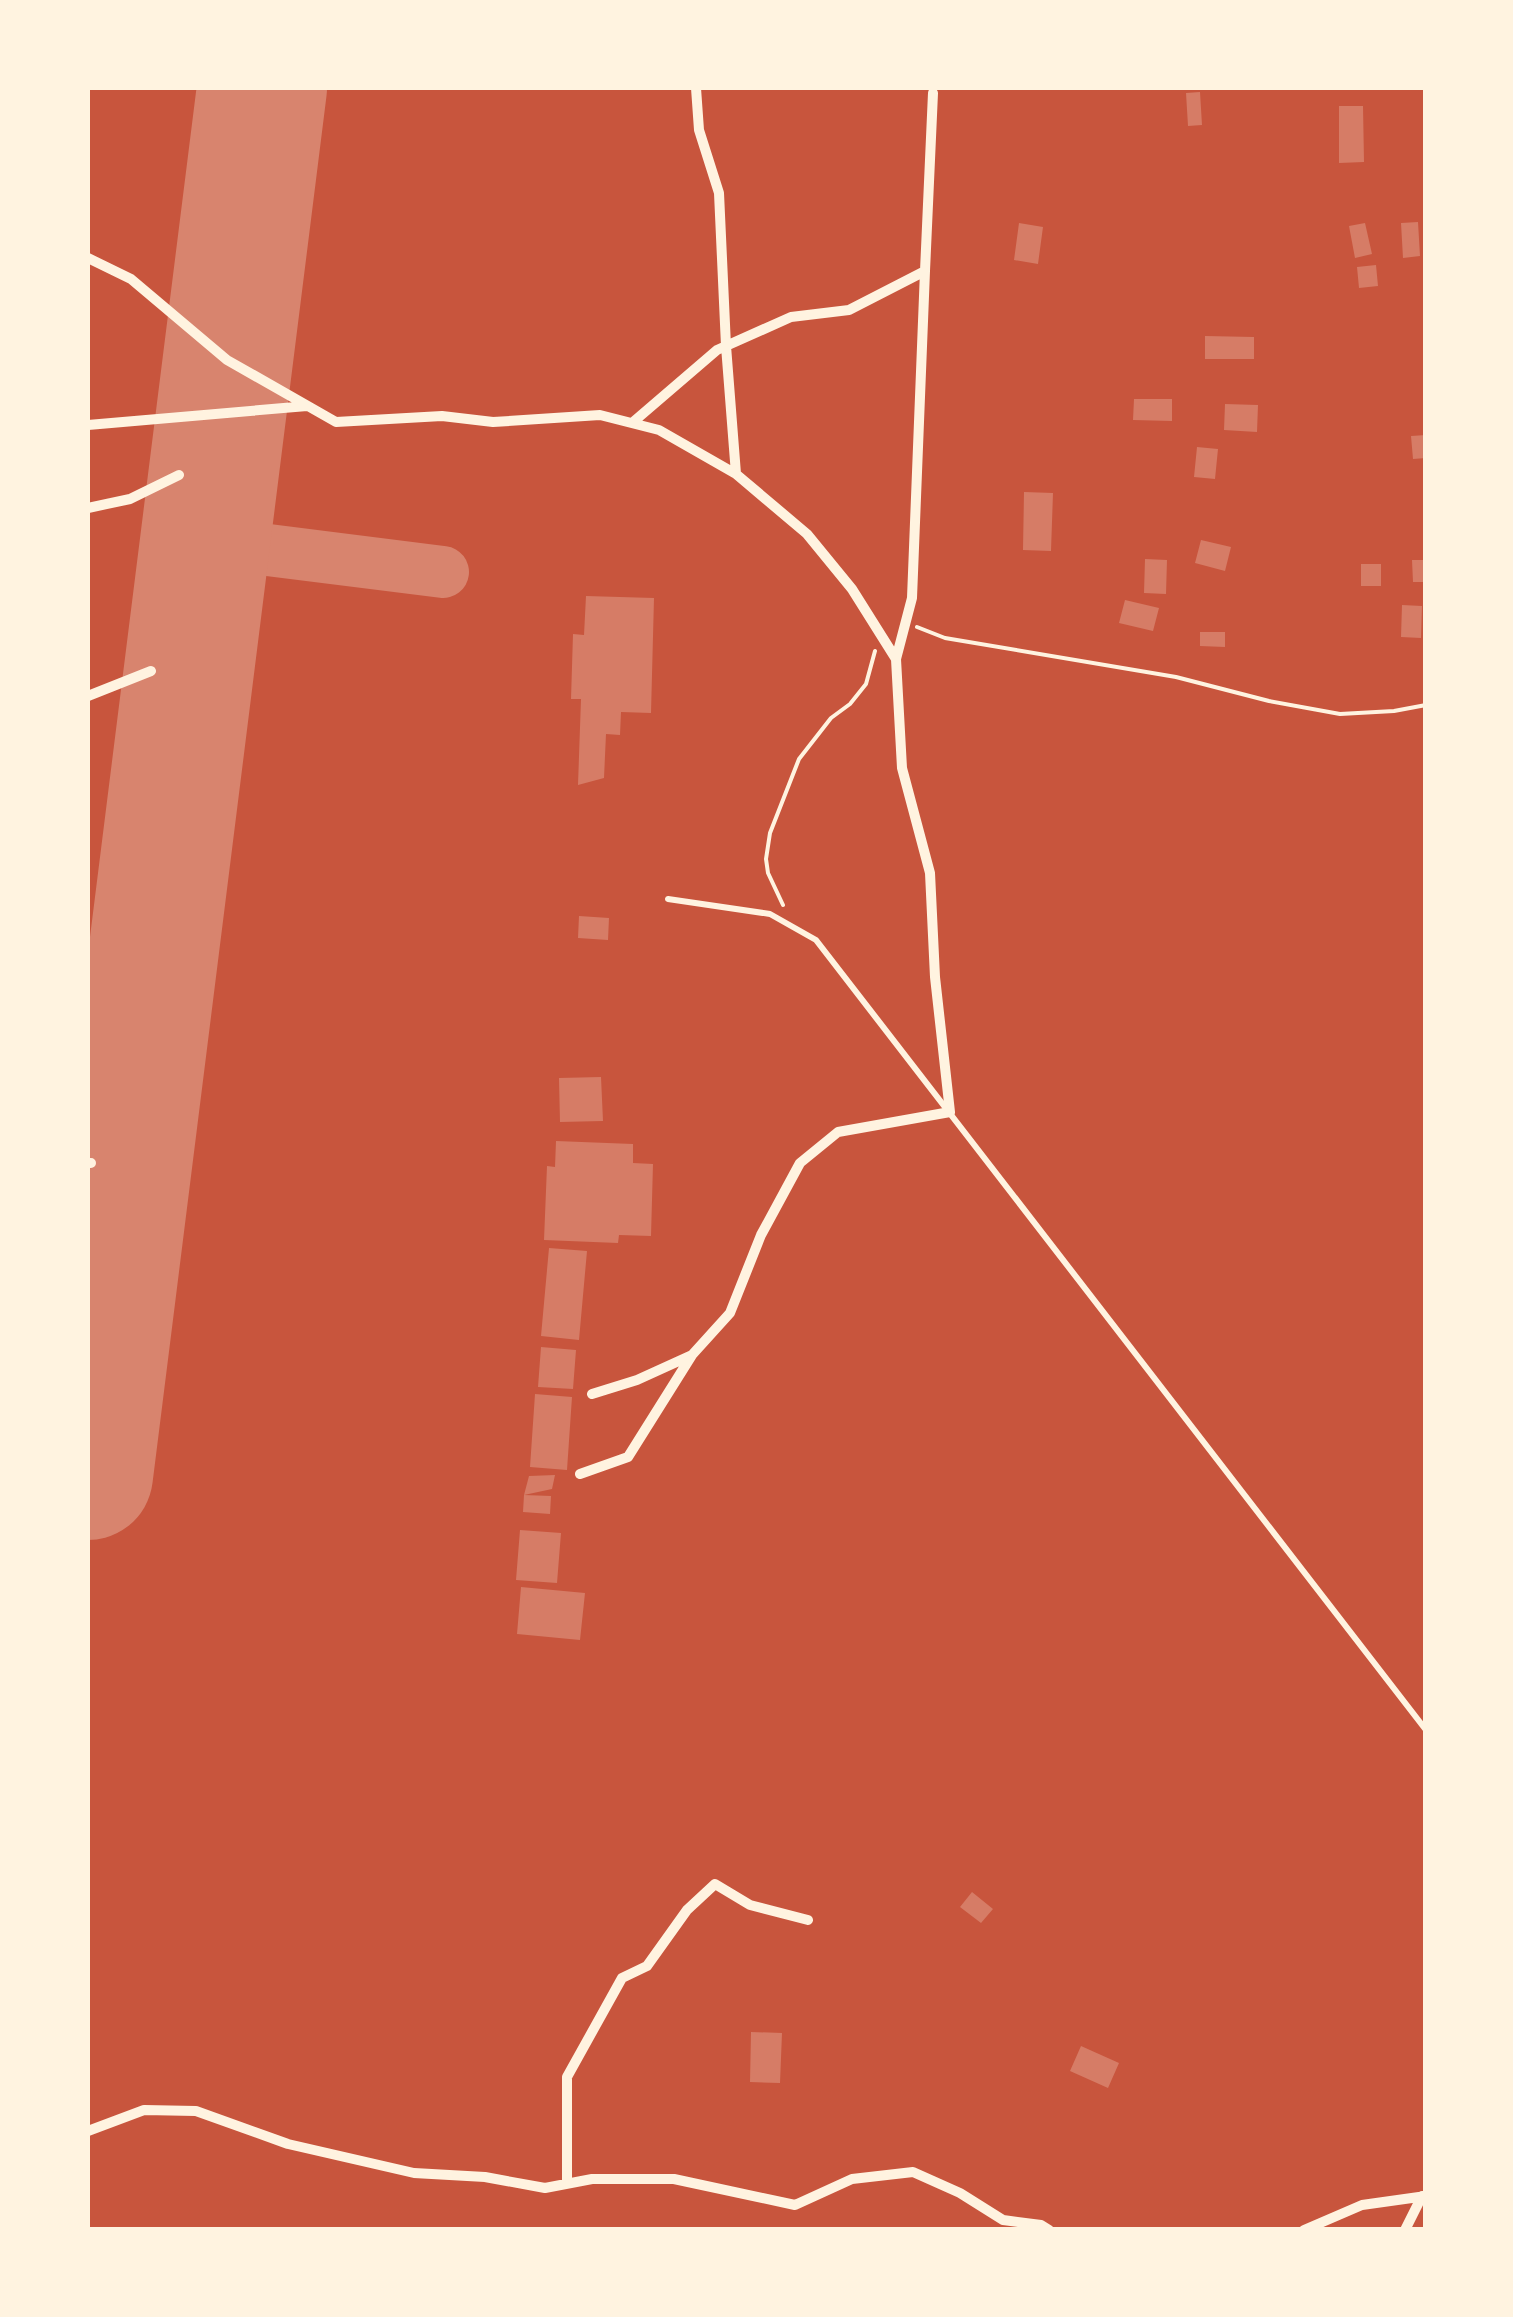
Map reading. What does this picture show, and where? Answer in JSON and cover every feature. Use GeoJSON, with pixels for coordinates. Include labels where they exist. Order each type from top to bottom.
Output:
{"type":"FeatureCollection","features":[{"type":"Feature","properties":{"kind":"street"},"geometry":{"type":"LineString","coordinates":[[696,88],[699,130],[719,193],[736,474]]}},
{"type":"Feature","properties":{"kind":"street"},"geometry":{"type":"LineString","coordinates":[[580,1474],[628,1457],[692,1354],[730,1313],[761,1235],[800,1163],[838,1132],[950,1112],[935,977],[930,874],[902,768],[896,659],[912,598],[933,94]]}},
{"type":"Feature","properties":{"kind":"street"},"geometry":{"type":"LineString","coordinates":[[88,258],[132,279],[227,360],[336,422],[442,416],[492,422],[600,415],[659,430],[736,474],[806,534],[877,625],[896,659]]}},
{"type":"Feature","properties":{"kind":"street"},"geometry":{"type":"LineString","coordinates":[[632,423],[717,350],[791,317],[850,310],[924,272]]}},
{"type":"Feature","properties":{"kind":"street"},"geometry":{"type":"LineString","coordinates":[[88,425],[308,406]]}},
{"type":"Feature","properties":{"kind":"street"},"geometry":{"type":"LineString","coordinates":[[88,508],[130,499],[179,474]]}},
{"type":"Feature","properties":{"kind":"street"},"geometry":{"type":"LineString","coordinates":[[88,696],[151,671]]}},
{"type":"Feature","properties":{"kind":"street"},"geometry":{"type":"LineString","coordinates":[[592,1394],[637,1380],[692,1354]]}},
{"type":"Feature","properties":{"kind":"street"},"geometry":{"type":"LineString","coordinates":[[567,2184],[568,2077],[622,1978],[647,1966],[686,1910],[715,1884],[750,1904],[808,1920]]}},
{"type":"Feature","properties":{"kind":"street"},"geometry":{"type":"LineString","coordinates":[[88,2131],[144,2110],[196,2111],[288,2144],[414,2173],[486,2177],[545,2188],[592,2179],[674,2180],[794,2205],[852,2179],[913,2172],[960,2193],[1003,2220],[1041,2225],[1050,2230]]}},
{"type":"Feature","properties":{"kind":"street"},"geometry":{"type":"LineString","coordinates":[[1304,2230],[1362,2205],[1424,2196]]}},
{"type":"Feature","properties":{"kind":"street"},"geometry":{"type":"LineString","coordinates":[[1406,2230],[1424,2196]]}},
{"type":"Feature","properties":{"kind":"lane"},"geometry":{"type":"LineString","coordinates":[[668,899],[770,914],[816,940],[1426,1730]]}},
{"type":"Feature","properties":{"kind":"path"},"geometry":{"type":"LineString","coordinates":[[907,622],[961,642],[1176,677],[1340,714],[1426,706]]}},
{"type":"Feature","properties":{"kind":"path"},"geometry":{"type":"LineString","coordinates":[[798,930],[768,873],[770,833],[800,759],[831,718],[850,704],[866,684],[876,650],[877,625]]}},
{"type":"Feature","properties":{"kind":"building"},"geometry":{"type":"Polygon","coordinates":[[[1200,92],[1202,125],[1188,126],[1186,93],[1200,92]]]}},
{"type":"Feature","properties":{"kind":"building"},"geometry":{"type":"Polygon","coordinates":[[[1339,106],[1363,106],[1364,162],[1339,163],[1339,106]]]}},
{"type":"Feature","properties":{"kind":"building"},"geometry":{"type":"Polygon","coordinates":[[[1418,222],[1420,256],[1403,258],[1401,223],[1418,222]]]}},
{"type":"Feature","properties":{"kind":"building"},"geometry":{"type":"Polygon","coordinates":[[[1019,223],[1043,227],[1038,264],[1014,260],[1019,223]]]}},
{"type":"Feature","properties":{"kind":"building"},"geometry":{"type":"Polygon","coordinates":[[[1365,223],[1372,254],[1355,258],[1349,226],[1365,223]]]}},
{"type":"Feature","properties":{"kind":"building"},"geometry":{"type":"Polygon","coordinates":[[[1376,265],[1378,286],[1359,288],[1357,267],[1376,265]]]}},
{"type":"Feature","properties":{"kind":"building"},"geometry":{"type":"Polygon","coordinates":[[[1205,336],[1254,337],[1254,359],[1205,359],[1205,336]]]}},
{"type":"Feature","properties":{"kind":"building"},"geometry":{"type":"Polygon","coordinates":[[[1134,399],[1172,399],[1172,421],[1133,420],[1134,399]]]}},
{"type":"Feature","properties":{"kind":"building"},"geometry":{"type":"Polygon","coordinates":[[[1225,404],[1258,405],[1257,432],[1224,430],[1225,404]]]}},
{"type":"Feature","properties":{"kind":"building"},"geometry":{"type":"Polygon","coordinates":[[[1426,435],[1426,458],[1413,459],[1411,436],[1426,435]]]}},
{"type":"Feature","properties":{"kind":"building"},"geometry":{"type":"Polygon","coordinates":[[[1197,447],[1218,449],[1215,479],[1194,477],[1197,447]]]}},
{"type":"Feature","properties":{"kind":"building"},"geometry":{"type":"Polygon","coordinates":[[[1024,492],[1053,493],[1051,551],[1023,550],[1024,492]]]}},
{"type":"Feature","properties":{"kind":"building"},"geometry":{"type":"Polygon","coordinates":[[[1201,540],[1231,547],[1225,571],[1195,563],[1201,540]]]}},
{"type":"Feature","properties":{"kind":"building"},"geometry":{"type":"Polygon","coordinates":[[[1145,559],[1167,560],[1166,594],[1144,593],[1145,559]]]}},
{"type":"Feature","properties":{"kind":"building"},"geometry":{"type":"Polygon","coordinates":[[[1412,560],[1426,560],[1426,582],[1413,582],[1412,560]]]}},
{"type":"Feature","properties":{"kind":"building"},"geometry":{"type":"Polygon","coordinates":[[[1361,564],[1381,564],[1381,586],[1361,586],[1361,564]]]}},
{"type":"Feature","properties":{"kind":"building"},"geometry":{"type":"Polygon","coordinates":[[[586,596],[654,598],[651,713],[621,712],[620,735],[606,734],[604,778],[578,785],[581,699],[571,699],[573,634],[584,635],[586,596]]]}},
{"type":"Feature","properties":{"kind":"building"},"geometry":{"type":"Polygon","coordinates":[[[1125,600],[1159,608],[1153,631],[1119,623],[1125,600]]]}},
{"type":"Feature","properties":{"kind":"building"},"geometry":{"type":"Polygon","coordinates":[[[1402,605],[1422,606],[1421,638],[1401,637],[1402,605]]]}},
{"type":"Feature","properties":{"kind":"building"},"geometry":{"type":"Polygon","coordinates":[[[1200,632],[1225,632],[1225,647],[1200,646],[1200,632]]]}},
{"type":"Feature","properties":{"kind":"building"},"geometry":{"type":"Polygon","coordinates":[[[579,916],[609,918],[608,940],[578,938],[579,916]]]}},
{"type":"Feature","properties":{"kind":"building"},"geometry":{"type":"Polygon","coordinates":[[[601,1077],[603,1121],[560,1122],[559,1078],[601,1077]]]}},
{"type":"Feature","properties":{"kind":"building"},"geometry":{"type":"Polygon","coordinates":[[[556,1141],[633,1144],[633,1163],[653,1164],[651,1236],[619,1235],[618,1243],[544,1240],[547,1166],[555,1167],[556,1141]]]}},
{"type":"Feature","properties":{"kind":"building"},"geometry":{"type":"Polygon","coordinates":[[[549,1248],[587,1251],[579,1340],[541,1336],[549,1248]]]}},
{"type":"Feature","properties":{"kind":"building"},"geometry":{"type":"Polygon","coordinates":[[[541,1347],[576,1350],[573,1389],[538,1387],[541,1347]]]}},
{"type":"Feature","properties":{"kind":"building"},"geometry":{"type":"Polygon","coordinates":[[[535,1394],[572,1397],[567,1470],[530,1467],[535,1394]]]}},
{"type":"Feature","properties":{"kind":"building"},"geometry":{"type":"Polygon","coordinates":[[[555,1475],[552,1489],[524,1495],[529,1476],[555,1475]]]}},
{"type":"Feature","properties":{"kind":"building"},"geometry":{"type":"Polygon","coordinates":[[[524,1495],[551,1496],[550,1514],[523,1512],[524,1495]]]}},
{"type":"Feature","properties":{"kind":"building"},"geometry":{"type":"Polygon","coordinates":[[[520,1530],[561,1533],[557,1583],[516,1580],[520,1530]]]}},
{"type":"Feature","properties":{"kind":"building"},"geometry":{"type":"Polygon","coordinates":[[[521,1587],[585,1593],[580,1640],[517,1634],[521,1587]]]}},
{"type":"Feature","properties":{"kind":"building"},"geometry":{"type":"Polygon","coordinates":[[[972,1892],[993,1909],[981,1923],[960,1907],[972,1892]]]}},
{"type":"Feature","properties":{"kind":"building"},"geometry":{"type":"Polygon","coordinates":[[[751,2032],[782,2033],[780,2083],[750,2082],[751,2032]]]}},
{"type":"Feature","properties":{"kind":"building"},"geometry":{"type":"Polygon","coordinates":[[[1081,2046],[1119,2063],[1108,2088],[1070,2071],[1081,2046]]]}},
{"type":"Feature","properties":{"kind":"taxiway"},"geometry":{"type":"LineString","coordinates":[[205,542],[443,572]]}},
{"type":"Feature","properties":{"kind":"runway"},"geometry":{"type":"LineString","coordinates":[[88,1475],[262,88]]}}]}
